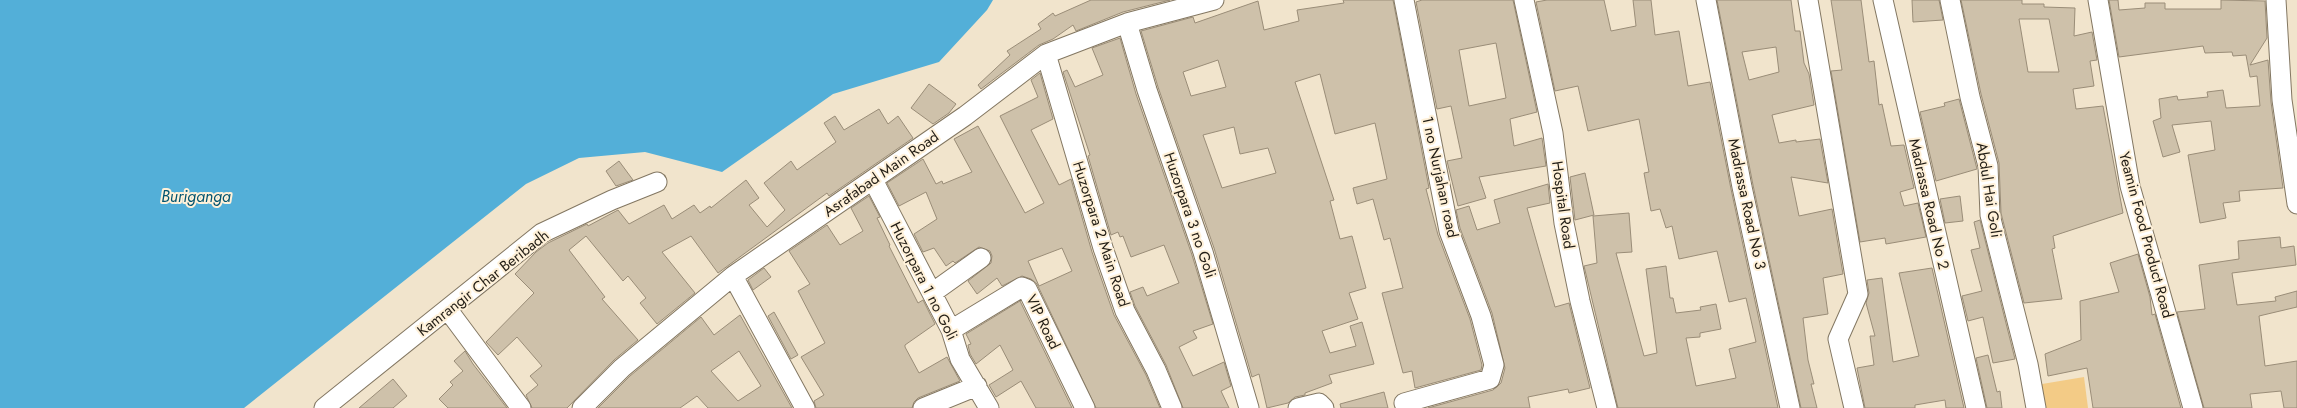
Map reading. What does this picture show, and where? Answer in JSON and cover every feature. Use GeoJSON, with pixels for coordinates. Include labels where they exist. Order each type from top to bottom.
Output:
{"type":"FeatureCollection","features":[{"type":"Feature","properties":{"kind":"street","name":"Asrafabad Main Road"},"geometry":{"type":"LineString","coordinates":[[582,408],[622,368],[733,276],[965,116],[1046,54],[1127,23],[1214,0]]}},
{"type":"Feature","properties":{"kind":"street","name":"1 no Nurjahan road"},"geometry":{"type":"LineString","coordinates":[[1404,0],[1449,231],[1481,316],[1494,364],[1490,379],[1404,403]]}},
{"type":"Feature","properties":{"kind":"street","name":"Hospital Road"},"geometry":{"type":"LineString","coordinates":[[1524,0],[1553,133],[1569,249],[1607,408]]}},
{"type":"Feature","properties":{"kind":"street","name":"Madrassa Road No 3"},"geometry":{"type":"LineString","coordinates":[[1706,0],[1742,187],[1790,408]]}},
{"type":"Feature","properties":{"kind":"street"},"geometry":{"type":"LineString","coordinates":[[1808,0],[1858,294],[1838,339],[1854,408]]}},
{"type":"Feature","properties":{"kind":"street","name":"Madrassa Road No 2"},"geometry":{"type":"LineString","coordinates":[[1883,0],[1976,408]]}},
{"type":"Feature","properties":{"kind":"street","name":"Abdul Hai Goli"},"geometry":{"type":"LineString","coordinates":[[1950,0],[1970,97],[1988,166],[1990,215],[2028,364],[2036,408]]}},
{"type":"Feature","properties":{"kind":"street","name":"Yeamin Food Product Road"},"geometry":{"type":"LineString","coordinates":[[2098,0],[2130,186],[2193,408]]}},
{"type":"Feature","properties":{"kind":"street"},"geometry":{"type":"LineString","coordinates":[[2276,0],[2282,100],[2297,204]]}},
{"type":"Feature","properties":{"kind":"street","name":"Huzorpara 3 no Goli"},"geometry":{"type":"LineString","coordinates":[[1127,23],[1147,90],[1203,252],[1249,408]]}},
{"type":"Feature","properties":{"kind":"street","name":"Huzorpara 2 Main Road"},"geometry":{"type":"LineString","coordinates":[[1046,54],[1103,248],[1125,311],[1156,370],[1172,408]]}},
{"type":"Feature","properties":{"kind":"street","name":"Huzorpara 1 no Goli"},"geometry":{"type":"LineString","coordinates":[[873,180],[952,330],[960,359],[989,408]]}},
{"type":"Feature","properties":{"kind":"street","name":"Kamrangir Char Beribadh"},"geometry":{"type":"LineString","coordinates":[[324,408],[542,233],[612,200],[657,182]]}},
{"type":"Feature","properties":{"kind":"street"},"geometry":{"type":"LineString","coordinates":[[932,293],[981,258]]}},
{"type":"Feature","properties":{"kind":"street"},"geometry":{"type":"LineString","coordinates":[[733,276],[805,408]]}},
{"type":"Feature","properties":{"kind":"street","name":"VIP Road"},"geometry":{"type":"LineString","coordinates":[[952,330],[1022,287],[1027,288],[1085,408]]}},
{"type":"Feature","properties":{"kind":"street"},"geometry":{"type":"LineString","coordinates":[[448,310],[521,408]]}},
{"type":"Feature","properties":{"kind":"street"},"geometry":{"type":"LineString","coordinates":[[923,408],[977,386]]}},
{"type":"Feature","properties":{"kind":"street"},"geometry":{"type":"LineString","coordinates":[[1298,408],[1319,403],[1324,408]]}},
{"type":"Feature","properties":{"kind":"shaded area"},"geometry":{"type":"Polygon","coordinates":[[[2084,377],[2088,408],[2039,408],[2036,385],[2084,377]]]}},
{"type":"Feature","properties":{"kind":"water","name":"Buriganga"},"geometry":{"type":"Polygon","coordinates":[[[0,0],[993,0],[987,10],[939,62],[833,94],[722,172],[645,152],[579,158],[526,184],[244,408],[0,408],[0,0]]]}},
{"type":"Feature","properties":{"kind":"building"},"geometry":{"type":"Polygon","coordinates":[[[1091,0],[1170,0],[1123,12],[1076,31],[1073,25],[1053,39],[1039,45],[981,89],[978,85],[1010,55],[1007,51],[1041,29],[1038,24],[1053,13],[1055,16],[1091,0]]]}},
{"type":"Feature","properties":{"kind":"building"},"geometry":{"type":"Polygon","coordinates":[[[1343,0],[1393,0],[1429,188],[1426,189],[1438,235],[1470,319],[1482,365],[1481,370],[1415,388],[1412,371],[1403,373],[1382,293],[1403,288],[1390,238],[1384,240],[1373,199],[1357,204],[1353,188],[1387,179],[1375,123],[1335,134],[1320,74],[1295,82],[1334,200],[1330,201],[1340,239],[1352,236],[1366,288],[1349,293],[1358,319],[1322,331],[1330,353],[1356,346],[1350,326],[1362,322],[1374,364],[1329,375],[1332,383],[1305,393],[1305,395],[1295,397],[1288,403],[1267,408],[1259,374],[1252,377],[1214,248],[1158,87],[1141,31],[1193,17],[1195,23],[1258,1],[1264,30],[1299,21],[1297,10],[1344,3],[1343,0]],[[1218,60],[1183,72],[1191,96],[1226,87],[1218,60]],[[1234,127],[1203,135],[1222,188],[1276,173],[1268,148],[1240,154],[1234,127]]]}},
{"type":"Feature","properties":{"kind":"building"},"geometry":{"type":"Polygon","coordinates":[[[1422,0],[1513,0],[1537,112],[1510,119],[1514,146],[1542,138],[1546,166],[1479,177],[1486,198],[1458,206],[1447,161],[1462,158],[1451,106],[1437,109],[1416,2],[1422,0]],[[1496,43],[1459,50],[1469,106],[1506,98],[1496,43]]]}},
{"type":"Feature","properties":{"kind":"building"},"geometry":{"type":"Polygon","coordinates":[[[1547,0],[1604,0],[1611,31],[1636,26],[1633,0],[1651,0],[1655,35],[1679,31],[1688,86],[1710,82],[1778,408],[1618,408],[1584,266],[1597,263],[1593,216],[1629,213],[1632,252],[1616,253],[1644,356],[1657,353],[1646,269],[1666,266],[1670,298],[1673,298],[1676,313],[1701,310],[1700,307],[1716,304],[1721,329],[1700,333],[1700,337],[1686,338],[1696,386],[1736,378],[1729,349],[1756,342],[1746,298],[1729,302],[1717,251],[1679,259],[1672,226],[1666,228],[1660,209],[1651,211],[1644,173],[1649,172],[1639,119],[1588,131],[1578,86],[1555,91],[1536,2],[1547,0]]]}},
{"type":"Feature","properties":{"kind":"building"},"geometry":{"type":"Polygon","coordinates":[[[1717,0],[1791,0],[1795,31],[1800,31],[1804,63],[1809,74],[1814,105],[1772,115],[1779,143],[1820,139],[1828,183],[1791,177],[1799,216],[1832,209],[1843,274],[1823,278],[1828,314],[1803,318],[1808,360],[1814,384],[1811,384],[1817,408],[1801,408],[1753,185],[1717,0]],[[1776,47],[1742,52],[1749,80],[1779,72],[1776,47]]]}},
{"type":"Feature","properties":{"kind":"building"},"geometry":{"type":"Polygon","coordinates":[[[1831,0],[1861,0],[1869,62],[1874,61],[1879,105],[1882,104],[1891,146],[1904,145],[1914,188],[1900,192],[1904,206],[1918,203],[1926,237],[1886,244],[1885,238],[1860,242],[1831,71],[1842,70],[1831,0]]]}},
{"type":"Feature","properties":{"kind":"building"},"geometry":{"type":"Polygon","coordinates":[[[1912,0],[1939,0],[1943,20],[1913,22],[1912,0]]]}},
{"type":"Feature","properties":{"kind":"building"},"geometry":{"type":"Polygon","coordinates":[[[1961,0],[2022,0],[2022,4],[2044,4],[2044,7],[2075,8],[2074,36],[2092,32],[2097,60],[2090,61],[2094,86],[2073,89],[2076,109],[2103,106],[2123,213],[2053,236],[2055,248],[2052,249],[2062,299],[2024,303],[2001,213],[1999,163],[1981,94],[1961,0]],[[2019,19],[2028,72],[2059,72],[2049,19],[2019,19]]]}},
{"type":"Feature","properties":{"kind":"building"},"geometry":{"type":"Polygon","coordinates":[[[2109,0],[2118,0],[2119,10],[2145,8],[2145,3],[2165,3],[2165,9],[2221,9],[2221,0],[2265,1],[2267,38],[2250,65],[2268,60],[2271,102],[2283,188],[2239,191],[2240,201],[2223,203],[2226,218],[2200,223],[2188,155],[2215,150],[2211,121],[2172,125],[2180,152],[2163,157],[2153,121],[2161,118],[2159,99],[2177,96],[2178,100],[2208,97],[2207,92],[2223,90],[2226,108],[2260,106],[2257,76],[2250,77],[2246,55],[2233,56],[2232,52],[2205,53],[2203,46],[2119,57],[2109,0]]]}},
{"type":"Feature","properties":{"kind":"building"},"geometry":{"type":"Polygon","coordinates":[[[1120,38],[1136,94],[1192,255],[1213,324],[1193,331],[1197,338],[1179,347],[1193,376],[1224,362],[1231,386],[1221,391],[1229,408],[1183,408],[1166,365],[1135,306],[1130,292],[1143,287],[1147,296],[1179,283],[1164,245],[1131,257],[1123,236],[1120,237],[1118,232],[1111,235],[1088,156],[1090,155],[1063,72],[1067,70],[1075,87],[1103,75],[1092,48],[1120,38]]]}},
{"type":"Feature","properties":{"kind":"building"},"geometry":{"type":"Polygon","coordinates":[[[1040,73],[1053,119],[1031,130],[1059,185],[1071,179],[1092,252],[1114,315],[1146,375],[1160,408],[1096,408],[1037,284],[1031,279],[1022,276],[1002,286],[997,278],[977,294],[968,281],[991,263],[992,256],[990,251],[979,247],[955,263],[953,261],[946,266],[934,248],[923,252],[914,234],[937,219],[926,192],[899,206],[887,183],[923,159],[936,184],[942,181],[943,184],[972,172],[954,139],[978,126],[1025,213],[1044,203],[1000,116],[1038,97],[1031,80],[1040,73]],[[1062,248],[1028,261],[1039,286],[1072,271],[1062,248]]]}},
{"type":"Feature","properties":{"kind":"building"},"geometry":{"type":"Polygon","coordinates":[[[929,84],[956,104],[949,113],[933,124],[911,108],[929,84]]]}},
{"type":"Feature","properties":{"kind":"building"},"geometry":{"type":"Polygon","coordinates":[[[1959,99],[1977,169],[1936,181],[1920,112],[1945,106],[1944,103],[1959,99]]]}},
{"type":"Feature","properties":{"kind":"building"},"geometry":{"type":"Polygon","coordinates":[[[879,109],[888,124],[898,116],[913,138],[829,196],[827,193],[718,273],[691,236],[662,252],[695,293],[657,324],[640,303],[646,298],[628,276],[623,281],[586,236],[569,250],[605,297],[602,299],[638,340],[614,360],[567,408],[532,408],[526,395],[538,385],[530,376],[542,366],[517,337],[498,355],[486,342],[534,293],[515,274],[536,252],[548,243],[587,224],[588,226],[618,210],[629,224],[664,205],[672,219],[694,205],[700,213],[710,206],[711,208],[746,180],[759,198],[749,205],[767,227],[785,210],[764,183],[791,161],[797,170],[836,142],[824,123],[835,116],[844,130],[879,109]]]}},
{"type":"Feature","properties":{"kind":"building"},"geometry":{"type":"Polygon","coordinates":[[[619,161],[633,180],[616,186],[606,171],[619,161]]]}},
{"type":"Feature","properties":{"kind":"building"},"geometry":{"type":"Polygon","coordinates":[[[1585,173],[1594,215],[1575,220],[1570,177],[1585,173]]]}},
{"type":"Feature","properties":{"kind":"building"},"geometry":{"type":"Polygon","coordinates":[[[1548,184],[1550,203],[1527,208],[1555,307],[1569,303],[1590,388],[1569,393],[1568,389],[1528,397],[1530,408],[1428,408],[1493,390],[1501,383],[1505,368],[1492,313],[1460,228],[1456,210],[1469,206],[1477,230],[1500,223],[1494,200],[1548,184]]]}},
{"type":"Feature","properties":{"kind":"building"},"geometry":{"type":"Polygon","coordinates":[[[869,196],[880,217],[877,218],[889,246],[918,303],[923,300],[935,324],[905,345],[905,347],[919,373],[947,357],[960,381],[918,398],[912,408],[816,408],[814,401],[824,395],[801,357],[825,343],[798,291],[810,284],[789,251],[827,225],[840,245],[863,231],[851,208],[869,196]]]}},
{"type":"Feature","properties":{"kind":"building"},"geometry":{"type":"Polygon","coordinates":[[[1960,196],[1963,221],[1945,223],[1940,199],[1960,196]]]}},
{"type":"Feature","properties":{"kind":"building"},"geometry":{"type":"Polygon","coordinates":[[[1980,220],[2015,359],[1993,363],[1983,317],[1968,321],[1962,296],[1982,291],[1971,250],[1980,248],[1974,222],[1980,220]]]}},
{"type":"Feature","properties":{"kind":"building"},"geometry":{"type":"Polygon","coordinates":[[[2280,237],[2281,248],[2294,246],[2296,265],[2232,273],[2237,305],[2276,301],[2275,297],[2297,291],[2297,307],[2259,316],[2265,366],[2297,361],[2297,408],[2284,408],[2281,391],[2250,394],[2252,408],[2204,408],[2177,312],[2205,309],[2199,265],[2239,259],[2238,241],[2280,237]]]}},
{"type":"Feature","properties":{"kind":"building"},"geometry":{"type":"Polygon","coordinates":[[[2138,254],[2150,297],[2152,315],[2155,314],[2181,408],[2093,408],[2087,368],[2048,376],[2045,354],[2081,340],[2080,301],[2119,292],[2110,263],[2138,254]]]}},
{"type":"Feature","properties":{"kind":"building"},"geometry":{"type":"Polygon","coordinates":[[[764,268],[771,277],[753,290],[748,280],[764,268]]]}},
{"type":"Feature","properties":{"kind":"building"},"geometry":{"type":"Polygon","coordinates":[[[1932,268],[1964,408],[1946,408],[1945,400],[1915,405],[1915,408],[1865,408],[1857,368],[1874,365],[1870,336],[1875,336],[1866,303],[1869,293],[1867,280],[1882,278],[1893,362],[1919,356],[1899,273],[1932,268]]]}},
{"type":"Feature","properties":{"kind":"building"},"geometry":{"type":"Polygon","coordinates":[[[1020,301],[1072,408],[1036,408],[1021,381],[996,397],[989,385],[1013,370],[1000,345],[976,364],[970,354],[968,345],[971,344],[966,334],[1020,301]]]}},
{"type":"Feature","properties":{"kind":"building"},"geometry":{"type":"Polygon","coordinates":[[[774,312],[798,355],[791,359],[768,316],[774,312]]]}},
{"type":"Feature","properties":{"kind":"building"},"geometry":{"type":"Polygon","coordinates":[[[740,315],[792,408],[708,408],[697,396],[680,408],[598,408],[630,376],[701,317],[714,335],[740,315]],[[739,351],[711,371],[738,401],[761,386],[739,351]]]}},
{"type":"Feature","properties":{"kind":"building"},"geometry":{"type":"Polygon","coordinates":[[[465,351],[507,408],[448,408],[439,399],[453,385],[450,382],[463,371],[454,361],[465,351]]]}},
{"type":"Feature","properties":{"kind":"building"},"geometry":{"type":"Polygon","coordinates":[[[1988,355],[1997,392],[2000,391],[2002,408],[1987,408],[1976,358],[1988,355]]]}},
{"type":"Feature","properties":{"kind":"building"},"geometry":{"type":"Polygon","coordinates":[[[393,379],[407,396],[393,408],[359,408],[393,379]]]}},
{"type":"Feature","properties":{"kind":"building"},"geometry":{"type":"Polygon","coordinates":[[[1384,392],[1388,408],[1341,408],[1340,404],[1384,392]]]}}]}
